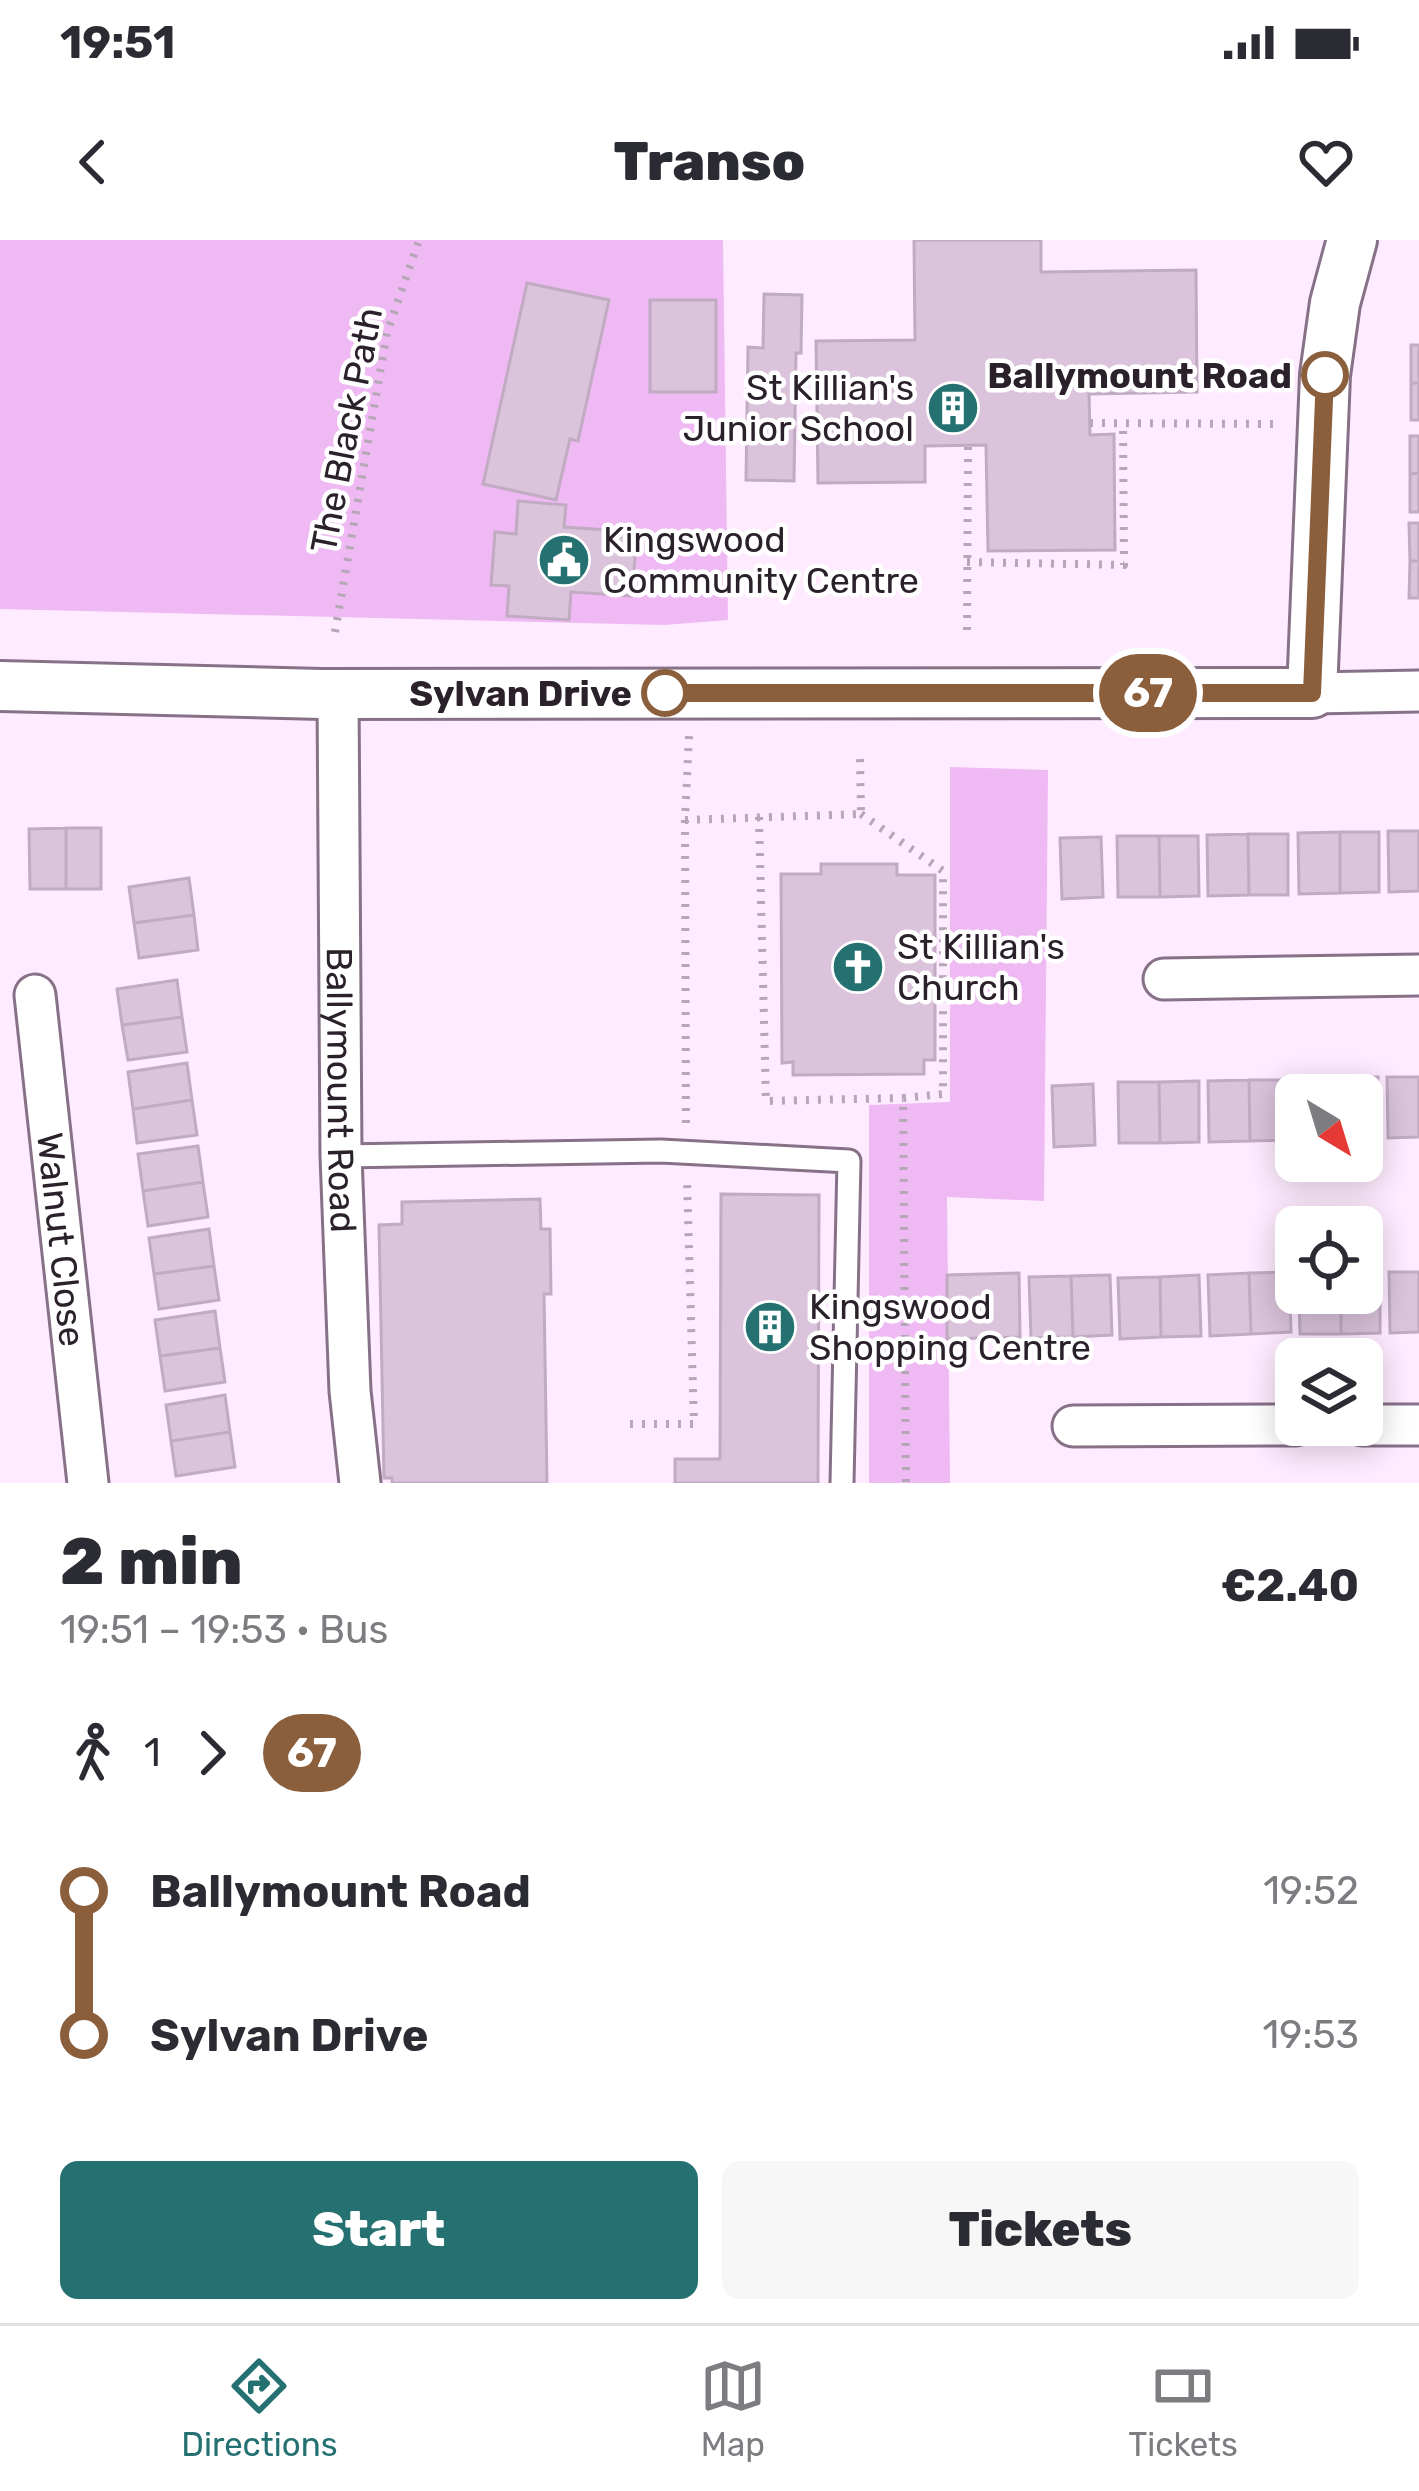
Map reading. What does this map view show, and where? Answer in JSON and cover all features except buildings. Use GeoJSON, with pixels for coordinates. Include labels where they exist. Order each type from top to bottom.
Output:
{"type":"FeatureCollection","features":[{"type":"Feature","properties":{"kind":"street"},"geometry":{"type":"LineString","coordinates":[[1312,693],[1325,375],[1335,303],[1352,240]]}},
{"type":"Feature","properties":{"kind":"street"},"geometry":{"type":"LineString","coordinates":[[0,686],[338,694],[1419,691]]}},
{"type":"Feature","properties":{"kind":"street","name":"Ballymount Road"},"geometry":{"type":"LineString","coordinates":[[338,694],[341,1156],[350,1390],[360,1483]]}},
{"type":"Feature","properties":{"kind":"street"},"geometry":{"type":"LineString","coordinates":[[1164,979],[1419,975]]}},
{"type":"Feature","properties":{"kind":"street","name":"Walnut Close"},"geometry":{"type":"LineString","coordinates":[[35,995],[88,1483]]}},
{"type":"Feature","properties":{"kind":"street"},"geometry":{"type":"LineString","coordinates":[[1072,1426],[1275,1425]]}},
{"type":"Feature","properties":{"kind":"street"},"geometry":{"type":"LineString","coordinates":[[1383,1425],[1419,1425]]}},
{"type":"Feature","properties":{"kind":"lane"},"geometry":{"type":"LineString","coordinates":[[341,1156],[686,1152],[849,1161],[842,1483]]}},
{"type":"Feature","properties":{"kind":"path","name":"The Black Path"},"geometry":{"type":"LineString","coordinates":[[335,632],[387,334],[419,240]]}},
{"type":"Feature","properties":{"kind":"path"},"geometry":{"type":"LineString","coordinates":[[1090,423],[1283,424]]}},
{"type":"Feature","properties":{"kind":"path"},"geometry":{"type":"LineString","coordinates":[[968,562],[1124,565],[1123,423]]}},
{"type":"Feature","properties":{"kind":"path"},"geometry":{"type":"LineString","coordinates":[[967,630],[968,445]]}},
{"type":"Feature","properties":{"kind":"path"},"geometry":{"type":"LineString","coordinates":[[631,1424],[694,1424],[686,1152],[685,820],[692,693]]}},
{"type":"Feature","properties":{"kind":"path"},"geometry":{"type":"LineString","coordinates":[[860,758],[861,814]]}},
{"type":"Feature","properties":{"kind":"path"},"geometry":{"type":"LineString","coordinates":[[685,820],[861,814],[943,871],[944,1094],[766,1101],[758,818]]}},
{"type":"Feature","properties":{"kind":"path"},"geometry":{"type":"LineString","coordinates":[[903,1098],[906,1483]]}},
{"type":"Feature","properties":{"kind":"shaded area"},"geometry":{"type":"Polygon","coordinates":[[[0,240],[723,240],[728,620],[664,625],[0,609],[0,240]]]}},
{"type":"Feature","properties":{"kind":"shaded area"},"geometry":{"type":"Polygon","coordinates":[[[950,767],[1048,770],[1044,1201],[947,1197],[950,1483],[869,1483],[869,1105],[950,1102],[950,767]]]}},
{"type":"Feature","properties":{"kind":"bus line","name":"67"},"geometry":{"type":"LineString","coordinates":[[665,693],[1312,693],[1325,375]]}},
{"type":"Feature","properties":{"kind":"place","name":"Ballymount Road"},"geometry":{"type":"Point","coordinates":[1325,375]}},
{"type":"Feature","properties":{"kind":"place","name":"St Killian's Junior School"},"geometry":{"type":"Point","coordinates":[953,408]}},
{"type":"Feature","properties":{"kind":"place","name":"Kingswood Community Centre"},"geometry":{"type":"Point","coordinates":[564,560]}},
{"type":"Feature","properties":{"kind":"place","name":"Sylvan Drive"},"geometry":{"type":"Point","coordinates":[665,693]}},
{"type":"Feature","properties":{"kind":"place","name":"St Killian's Church"},"geometry":{"type":"Point","coordinates":[858,967]}},
{"type":"Feature","properties":{"kind":"place","name":"Kingswood Shopping Centre"},"geometry":{"type":"Point","coordinates":[770,1327]}}]}
